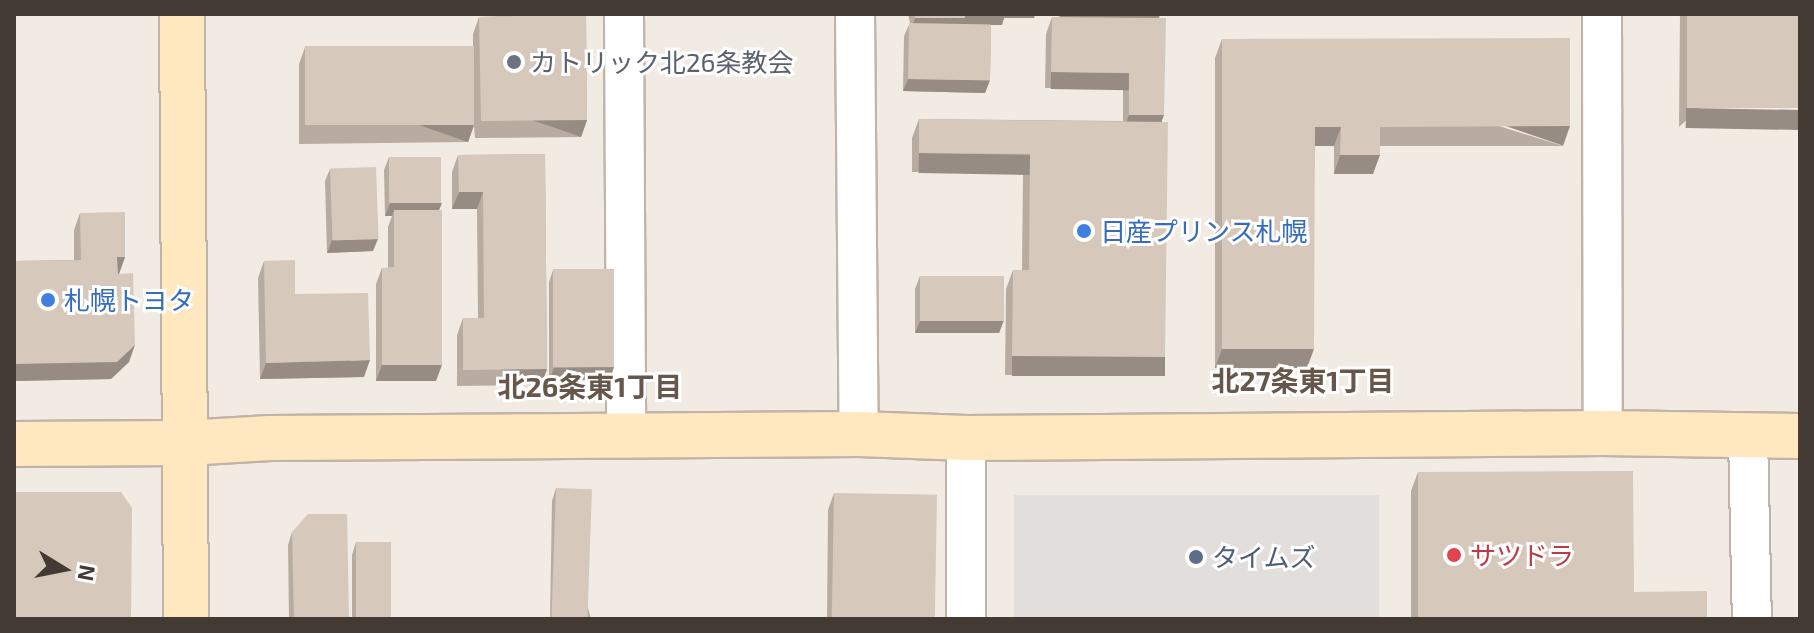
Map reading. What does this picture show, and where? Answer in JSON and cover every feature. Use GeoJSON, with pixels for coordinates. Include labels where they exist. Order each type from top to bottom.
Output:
{"type":"FeatureCollection","features":[{"type":"Feature","properties":{"kind":"street"},"geometry":{"type":"LineString","coordinates":[[182,14],[186,619]]}},
{"type":"Feature","properties":{"kind":"street"},"geometry":{"type":"LineString","coordinates":[[624,14],[626,437]]}},
{"type":"Feature","properties":{"kind":"street"},"geometry":{"type":"LineString","coordinates":[[855,14],[859,434]]}},
{"type":"Feature","properties":{"kind":"street"},"geometry":{"type":"LineString","coordinates":[[1602,14],[1603,433]]}},
{"type":"Feature","properties":{"kind":"street"},"geometry":{"type":"LineString","coordinates":[[14,444],[185,443],[270,438],[859,434],[966,438],[1603,433],[1800,436]]}},
{"type":"Feature","properties":{"kind":"street"},"geometry":{"type":"LineString","coordinates":[[1748,435],[1752,619]]}},
{"type":"Feature","properties":{"kind":"street"},"geometry":{"type":"LineString","coordinates":[[966,438],[966,619]]}},
{"type":"Feature","properties":{"kind":"shaded area","name":"タイムズ"},"geometry":{"type":"Polygon","coordinates":[[[1014,495],[1379,495],[1379,619],[1014,619],[1014,495]]]}},
{"type":"Feature","properties":{"kind":"building"},"geometry":{"type":"Polygon","coordinates":[[[586,14],[587,120],[481,121],[479,17],[586,14]]]}},
{"type":"Feature","properties":{"kind":"building"},"geometry":{"type":"Polygon","coordinates":[[[915,14],[965,14],[965,18],[915,18],[915,14]]]}},
{"type":"Feature","properties":{"kind":"building"},"geometry":{"type":"Polygon","coordinates":[[[1687,14],[1800,14],[1800,108],[1687,108],[1687,14]]]}},
{"type":"Feature","properties":{"kind":"building"},"geometry":{"type":"Polygon","coordinates":[[[1052,17],[1166,18],[1164,115],[1129,115],[1129,73],[1051,72],[1052,17]]]}},
{"type":"Feature","properties":{"kind":"building"},"geometry":{"type":"Polygon","coordinates":[[[909,23],[991,24],[990,80],[908,79],[909,23]]]}},
{"type":"Feature","properties":{"kind":"building"},"geometry":{"type":"Polygon","coordinates":[[[1570,38],[1570,126],[1380,127],[1380,155],[1340,155],[1341,127],[1315,127],[1314,349],[1222,349],[1222,39],[1570,38]]]}},
{"type":"Feature","properties":{"kind":"building"},"geometry":{"type":"Polygon","coordinates":[[[305,46],[474,46],[474,125],[305,125],[305,46]]]}},
{"type":"Feature","properties":{"kind":"building"},"geometry":{"type":"Polygon","coordinates":[[[919,119],[1168,122],[1165,357],[1012,356],[1013,270],[1029,270],[1030,154],[919,153],[919,119]]]}},
{"type":"Feature","properties":{"kind":"building"},"geometry":{"type":"Polygon","coordinates":[[[545,154],[547,369],[463,370],[463,318],[484,318],[483,192],[459,192],[458,155],[545,154]]]}},
{"type":"Feature","properties":{"kind":"building"},"geometry":{"type":"Polygon","coordinates":[[[389,157],[441,157],[441,203],[389,203],[389,157]]]}},
{"type":"Feature","properties":{"kind":"building"},"geometry":{"type":"Polygon","coordinates":[[[376,167],[379,239],[333,241],[330,169],[376,167]]]}},
{"type":"Feature","properties":{"kind":"building"},"geometry":{"type":"Polygon","coordinates":[[[394,210],[442,210],[442,365],[382,365],[382,268],[394,267],[394,210]]]}},
{"type":"Feature","properties":{"kind":"building"},"geometry":{"type":"Polygon","coordinates":[[[125,212],[125,257],[117,257],[118,274],[133,273],[135,345],[117,362],[14,364],[14,261],[81,260],[80,213],[125,212]]]}},
{"type":"Feature","properties":{"kind":"building"},"geometry":{"type":"Polygon","coordinates":[[[295,260],[295,294],[368,293],[370,360],[266,363],[264,261],[295,260]]]}},
{"type":"Feature","properties":{"kind":"building"},"geometry":{"type":"Polygon","coordinates":[[[553,269],[614,269],[614,367],[553,367],[553,269]]]}},
{"type":"Feature","properties":{"kind":"building"},"geometry":{"type":"Polygon","coordinates":[[[920,276],[1004,276],[1004,321],[920,321],[920,276]]]}},
{"type":"Feature","properties":{"kind":"building"},"geometry":{"type":"Polygon","coordinates":[[[1633,471],[1634,592],[1707,591],[1707,619],[1418,619],[1418,472],[1633,471]]]}},
{"type":"Feature","properties":{"kind":"building"},"geometry":{"type":"Polygon","coordinates":[[[556,488],[592,489],[587,619],[551,619],[556,488]]]}},
{"type":"Feature","properties":{"kind":"building"},"geometry":{"type":"Polygon","coordinates":[[[14,492],[121,492],[132,508],[131,619],[14,619],[14,492]]]}},
{"type":"Feature","properties":{"kind":"building"},"geometry":{"type":"Polygon","coordinates":[[[834,493],[937,495],[935,619],[832,619],[834,493]]]}},
{"type":"Feature","properties":{"kind":"building"},"geometry":{"type":"Polygon","coordinates":[[[308,514],[347,514],[349,619],[294,619],[292,532],[308,514]]]}},
{"type":"Feature","properties":{"kind":"building"},"geometry":{"type":"Polygon","coordinates":[[[356,542],[391,542],[391,618],[356,618],[356,542]]]}},
{"type":"Feature","properties":{"kind":"place","name":"カトリック北26条教会"},"geometry":{"type":"Point","coordinates":[514,62]}},
{"type":"Feature","properties":{"kind":"place","name":"日産プリンス札幌"},"geometry":{"type":"Point","coordinates":[1084,231]}},
{"type":"Feature","properties":{"kind":"place","name":"札幌トヨタ"},"geometry":{"type":"Point","coordinates":[48,300]}},
{"type":"Feature","properties":{"kind":"place","name":"サツドラ"},"geometry":{"type":"Point","coordinates":[1454,555]}},
{"type":"Feature","properties":{"kind":"place","name":"タイムズ"},"geometry":{"type":"Point","coordinates":[1196,557]}},
{"type":"Feature","properties":{"kind":"district","name":"北27条東1丁目"},"geometry":{"type":"Point","coordinates":[1303,380]}},
{"type":"Feature","properties":{"kind":"district","name":"北26条東1丁目"},"geometry":{"type":"Point","coordinates":[590,386]}}]}
